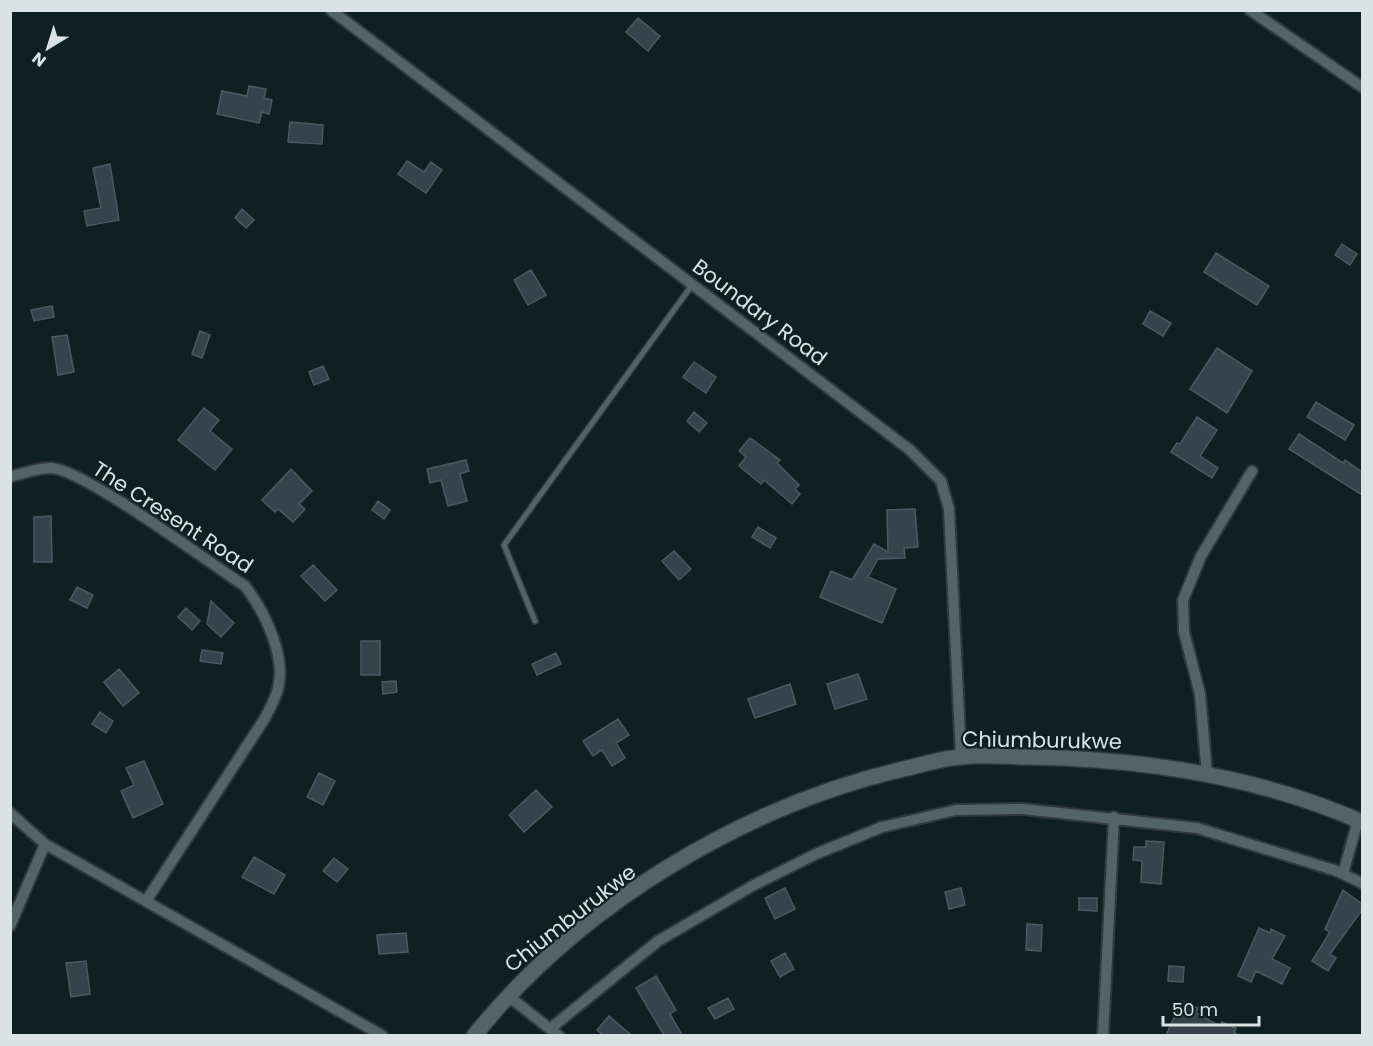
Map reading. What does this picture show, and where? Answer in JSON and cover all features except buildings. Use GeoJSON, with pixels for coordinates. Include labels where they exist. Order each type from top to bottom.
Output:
{"type":"FeatureCollection","features":[{"type":"Feature","properties":{"kind":"street","name":"Boundary Road"},"geometry":{"type":"LineString","coordinates":[[331,10],[910,450],[940,481],[949,509],[961,757]]}},
{"type":"Feature","properties":{"kind":"street"},"geometry":{"type":"LineString","coordinates":[[1250,10],[1362,87]]}},
{"type":"Feature","properties":{"kind":"street","name":"The Cresent Road"},"geometry":{"type":"LineString","coordinates":[[10,477],[52,468],[70,473],[130,509],[245,586],[256,601],[270,632],[279,663],[278,691],[265,718],[146,901]]}},
{"type":"Feature","properties":{"kind":"street"},"geometry":{"type":"LineString","coordinates":[[1207,774],[1200,694],[1184,632],[1183,600],[1201,556],[1252,471]]}},
{"type":"Feature","properties":{"kind":"street","name":"Chiumburukwe"},"geometry":{"type":"LineString","coordinates":[[474,1035],[507,994],[614,905],[710,842],[794,802],[873,776],[961,757],[1080,758],[1154,764],[1207,774],[1293,797],[1360,821]]}},
{"type":"Feature","properties":{"kind":"street"},"geometry":{"type":"LineString","coordinates":[[507,994],[555,1032],[658,941],[754,885],[816,854],[882,827],[956,810],[1023,808],[1197,828],[1343,874],[1362,883]]}},
{"type":"Feature","properties":{"kind":"street"},"geometry":{"type":"LineString","coordinates":[[10,813],[45,844],[383,1035]]}},
{"type":"Feature","properties":{"kind":"street"},"geometry":{"type":"LineString","coordinates":[[1103,1035],[1114,817]]}},
{"type":"Feature","properties":{"kind":"street"},"geometry":{"type":"LineString","coordinates":[[1343,874],[1360,821]]}},
{"type":"Feature","properties":{"kind":"street"},"geometry":{"type":"LineString","coordinates":[[10,926],[45,844]]}},
{"type":"Feature","properties":{"kind":"lane"},"geometry":{"type":"LineString","coordinates":[[535,621],[504,545],[693,285]]}}]}
